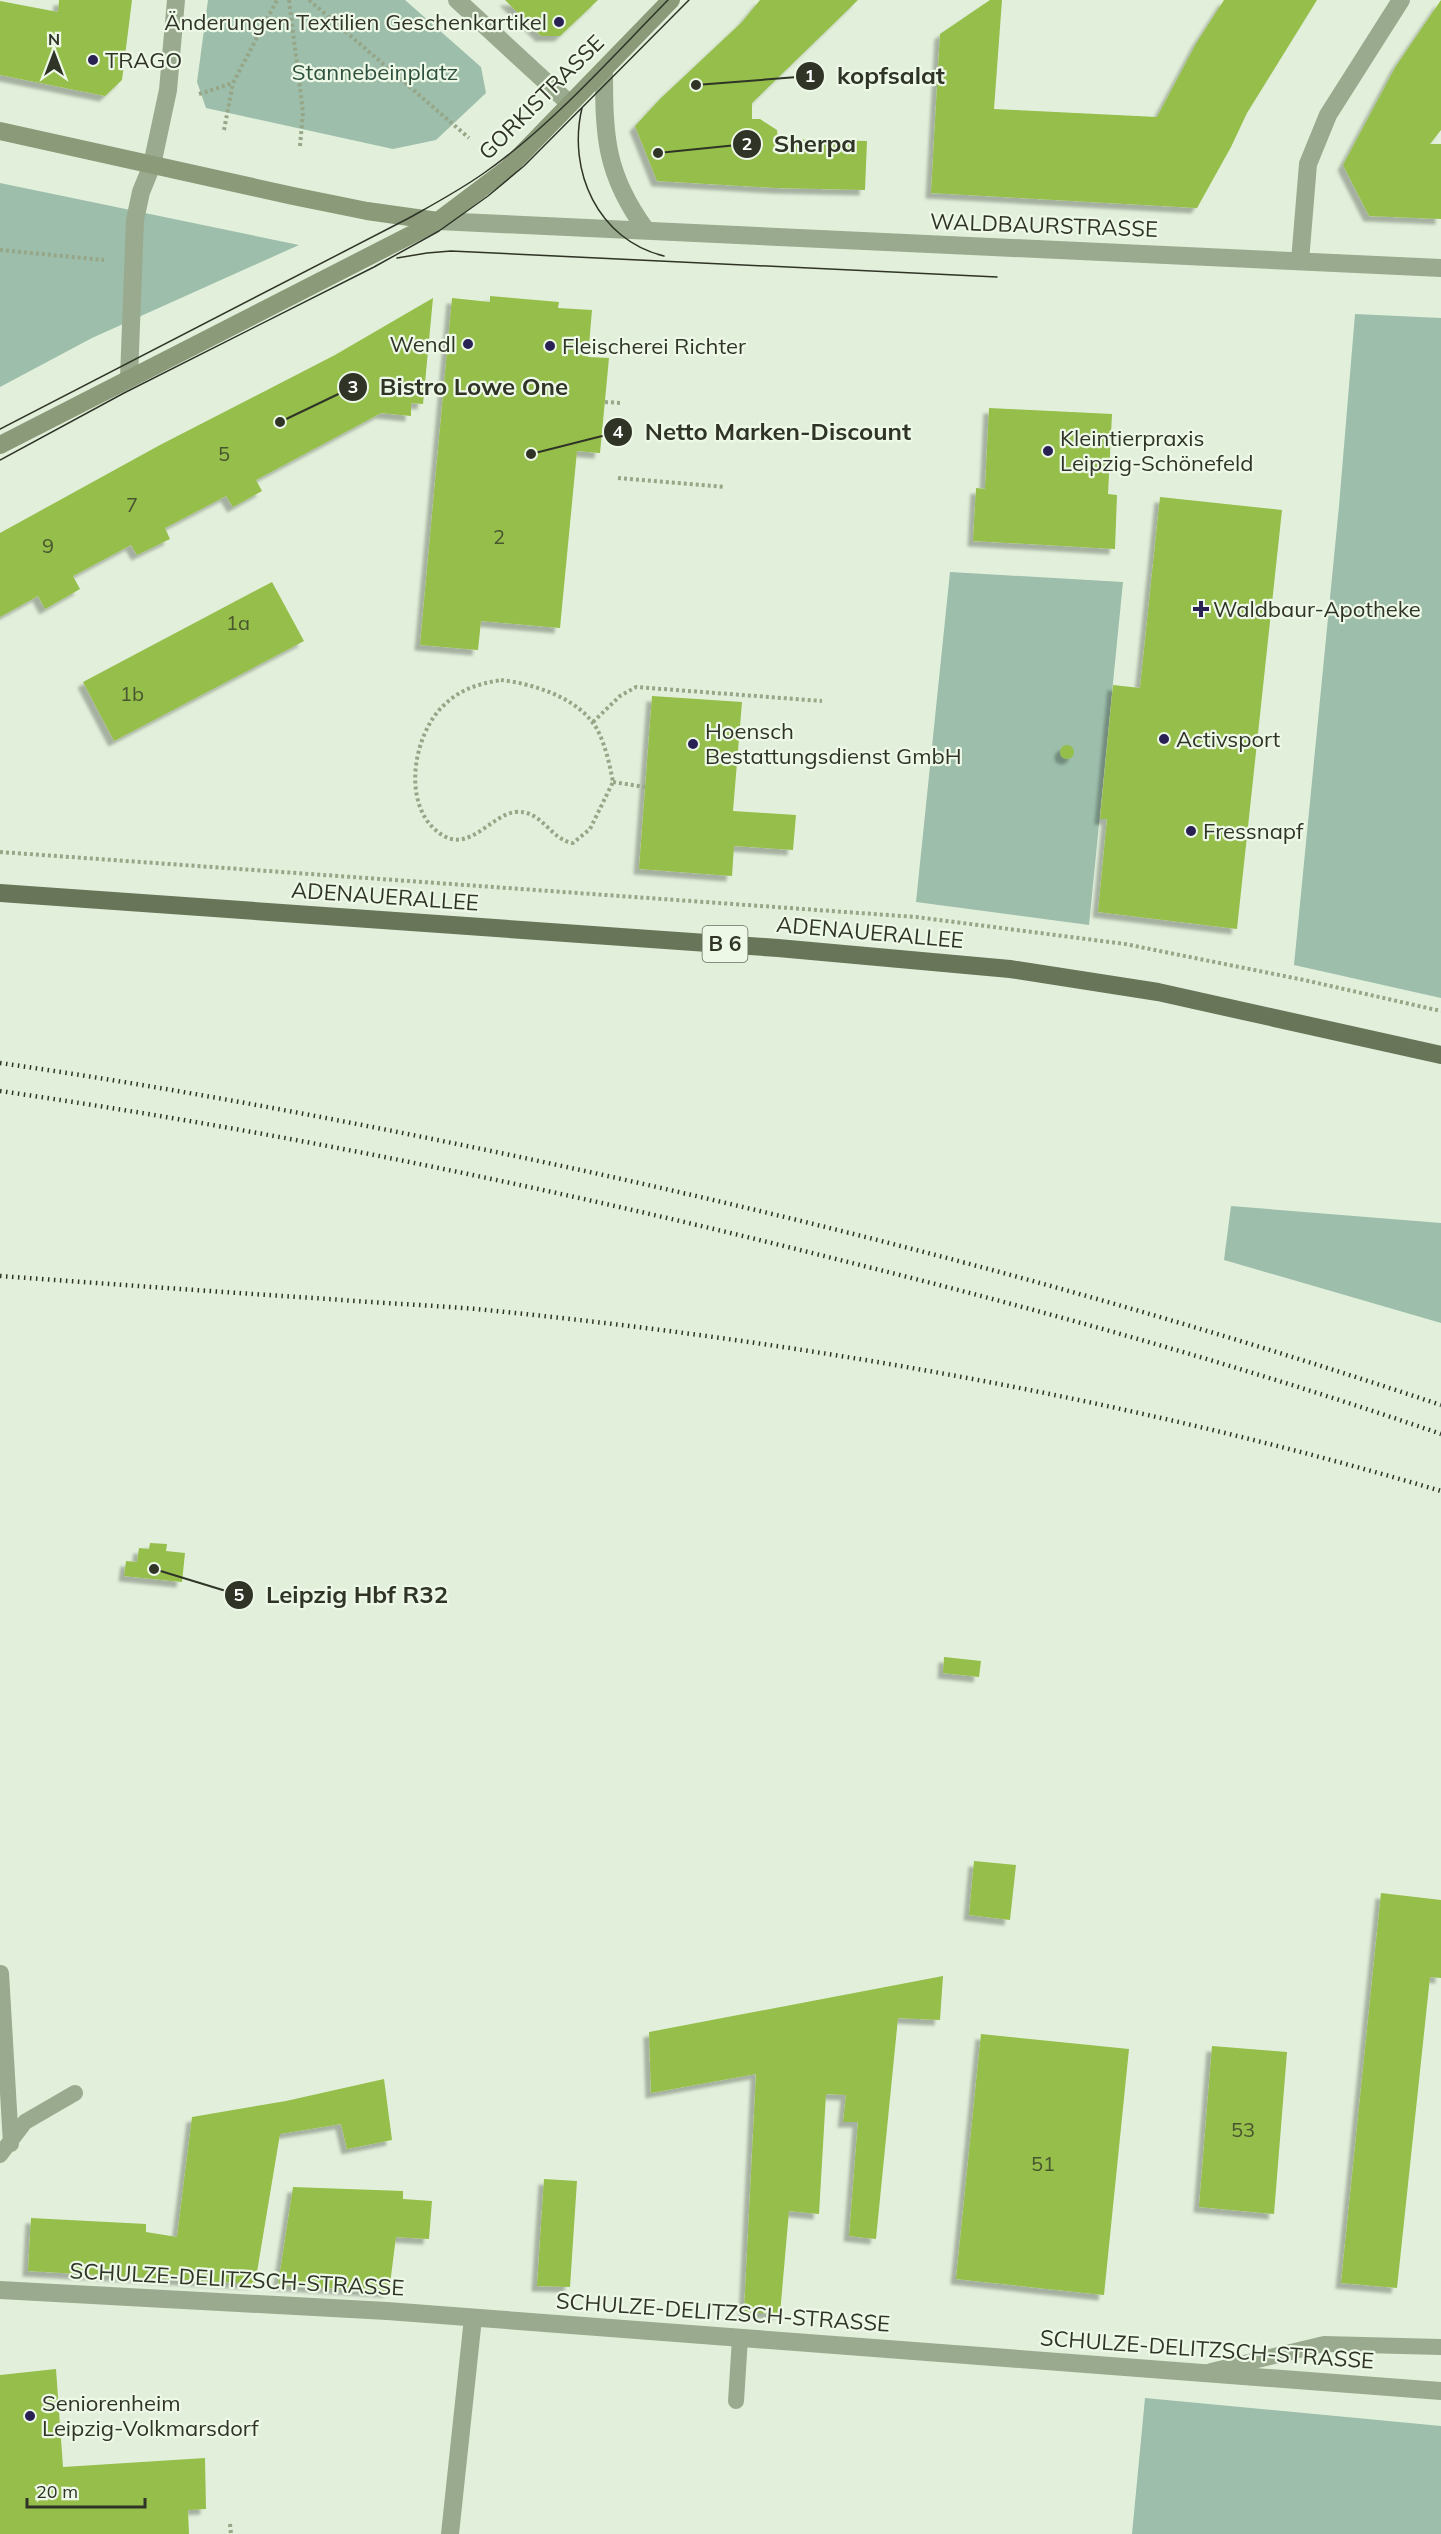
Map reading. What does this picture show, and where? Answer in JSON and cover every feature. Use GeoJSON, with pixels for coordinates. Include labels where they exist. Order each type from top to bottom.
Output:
{"type":"FeatureCollection","features":[{"type":"Feature","properties":{"kind":"main road","name":"GORKISTRASSE"},"geometry":{"type":"LineString","coordinates":[[438,221],[507,169],[671,0]]}},
{"type":"Feature","properties":{"kind":"main road"},"geometry":{"type":"LineString","coordinates":[[0,131],[303,199],[438,221]]}},
{"type":"Feature","properties":{"kind":"main road"},"geometry":{"type":"LineString","coordinates":[[0,445],[438,221]]}},
{"type":"Feature","properties":{"kind":"main road","name":"ADENAUERALLEE"},"geometry":{"type":"LineString","coordinates":[[0,893],[766,947],[1010,969],[1158,992],[1441,1055]]}},
{"type":"Feature","properties":{"kind":"street"},"geometry":{"type":"LineString","coordinates":[[129,378],[132,263],[137,205],[152,165],[168,90],[176,0]]}},
{"type":"Feature","properties":{"kind":"street"},"geometry":{"type":"LineString","coordinates":[[457,0],[570,104]]}},
{"type":"Feature","properties":{"kind":"street"},"geometry":{"type":"LineString","coordinates":[[1300,261],[1308,164],[1328,115],[1401,0]]}},
{"type":"Feature","properties":{"kind":"street"},"geometry":{"type":"LineString","coordinates":[[604,69],[608,154],[619,188],[629,207],[646,230]]}},
{"type":"Feature","properties":{"kind":"street","name":"WALDBAURSTRASSE"},"geometry":{"type":"LineString","coordinates":[[438,221],[1441,268]]}},
{"type":"Feature","properties":{"kind":"street","name":"SCHULZE-DELITZSCH-STRASSE"},"geometry":{"type":"LineString","coordinates":[[0,2290],[472,2318],[1441,2391]]}},
{"type":"Feature","properties":{"kind":"street"},"geometry":{"type":"LineString","coordinates":[[450,2534],[472,2318]]}},
{"type":"Feature","properties":{"kind":"lane"},"geometry":{"type":"LineString","coordinates":[[1,1973],[5,2150]]}},
{"type":"Feature","properties":{"kind":"lane"},"geometry":{"type":"LineString","coordinates":[[5,2150],[25,2122],[75,2093]]}},
{"type":"Feature","properties":{"kind":"lane"},"geometry":{"type":"LineString","coordinates":[[736,2401],[740,2338]]}},
{"type":"Feature","properties":{"kind":"lane"},"geometry":{"type":"LineString","coordinates":[[1204,2373],[1324,2344],[1441,2347]]}},
{"type":"Feature","properties":{"kind":"path"},"geometry":{"type":"LineString","coordinates":[[224,130],[232,83],[277,0]]}},
{"type":"Feature","properties":{"kind":"path"},"geometry":{"type":"LineString","coordinates":[[289,0],[303,112],[300,146]]}},
{"type":"Feature","properties":{"kind":"path"},"geometry":{"type":"LineString","coordinates":[[309,0],[469,138]]}},
{"type":"Feature","properties":{"kind":"path"},"geometry":{"type":"LineString","coordinates":[[199,94],[232,83]]}},
{"type":"Feature","properties":{"kind":"path"},"geometry":{"type":"LineString","coordinates":[[0,250],[132,263]]}},
{"type":"Feature","properties":{"kind":"path"},"geometry":{"type":"LineString","coordinates":[[605,402],[622,403]]}},
{"type":"Feature","properties":{"kind":"path"},"geometry":{"type":"LineString","coordinates":[[618,478],[724,487]]}},
{"type":"Feature","properties":{"kind":"path"},"geometry":{"type":"LineString","coordinates":[[501,680],[528,683],[549,691],[584,712],[600,733],[613,782],[590,829],[573,843],[562,842],[543,821],[524,812],[512,813],[467,837],[446,838],[434,829],[420,808],[415,782],[417,756],[430,723],[453,698],[475,684],[501,680]]}},
{"type":"Feature","properties":{"kind":"path"},"geometry":{"type":"LineString","coordinates":[[593,722],[620,696],[636,687],[822,701]]}},
{"type":"Feature","properties":{"kind":"path"},"geometry":{"type":"LineString","coordinates":[[613,782],[645,787]]}},
{"type":"Feature","properties":{"kind":"path"},"geometry":{"type":"LineString","coordinates":[[230,2524],[231,2534]]}},
{"type":"Feature","properties":{"kind":"green space","name":"Stannebeinplatz"},"geometry":{"type":"Polygon","coordinates":[[[208,0],[405,0],[481,67],[486,93],[436,140],[393,149],[206,108],[197,82],[208,0]]]}},
{"type":"Feature","properties":{"kind":"green space"},"geometry":{"type":"Polygon","coordinates":[[[0,183],[299,245],[92,338],[0,387],[0,183]]]}},
{"type":"Feature","properties":{"kind":"green space"},"geometry":{"type":"Polygon","coordinates":[[[1355,314],[1441,318],[1441,998],[1294,965],[1339,506],[1355,314]]]}},
{"type":"Feature","properties":{"kind":"green space"},"geometry":{"type":"Polygon","coordinates":[[[950,572],[1123,582],[1089,925],[916,902],[950,572]]]}},
{"type":"Feature","properties":{"kind":"green space"},"geometry":{"type":"Polygon","coordinates":[[[1231,1206],[1441,1223],[1441,1323],[1224,1260],[1231,1206]]]}},
{"type":"Feature","properties":{"kind":"green space"},"geometry":{"type":"Polygon","coordinates":[[[1145,2398],[1441,2426],[1441,2534],[1132,2534],[1145,2398]]]}},
{"type":"Feature","properties":{"kind":"building"},"geometry":{"type":"Polygon","coordinates":[[[59,0],[132,0],[122,80],[105,96],[0,75],[0,1],[58,12],[59,0]]]}},
{"type":"Feature","properties":{"kind":"building"},"geometry":{"type":"Polygon","coordinates":[[[505,0],[598,0],[560,36],[541,36],[505,0]]]}},
{"type":"Feature","properties":{"kind":"building"},"geometry":{"type":"Polygon","coordinates":[[[760,0],[858,0],[752,103],[752,119],[760,119],[777,130],[778,139],[867,141],[865,190],[777,188],[657,181],[635,126],[661,98],[742,22],[760,0]]]}},
{"type":"Feature","properties":{"kind":"building"},"geometry":{"type":"Polygon","coordinates":[[[990,0],[1002,0],[994,109],[1157,117],[1197,42],[1224,0],[1317,0],[1247,113],[1197,208],[931,193],[940,34],[990,0]]]}},
{"type":"Feature","properties":{"kind":"building"},"geometry":{"type":"Polygon","coordinates":[[[1441,0],[1441,130],[1430,144],[1441,144],[1441,219],[1369,216],[1343,165],[1396,66],[1441,0]]]}},
{"type":"Feature","properties":{"kind":"building"},"geometry":{"type":"Polygon","coordinates":[[[490,296],[559,302],[558,308],[592,310],[588,357],[609,358],[600,453],[577,451],[560,628],[481,621],[478,650],[420,645],[452,298],[490,302],[490,296]]]}},
{"type":"Feature","properties":{"kind":"building"},"geometry":{"type":"Polygon","coordinates":[[[433,298],[423,404],[411,403],[411,416],[381,413],[256,480],[262,491],[233,507],[226,496],[165,528],[170,539],[137,555],[131,545],[73,576],[80,589],[45,609],[38,596],[0,617],[0,533],[160,445],[335,355],[433,298]]]}},
{"type":"Feature","properties":{"kind":"building","name":"Kleintierpraxis Leipzig-Schönefeld"},"geometry":{"type":"Polygon","coordinates":[[[989,408],[1112,414],[1108,494],[1117,495],[1115,549],[973,541],[976,488],[985,489],[989,408]]]}},
{"type":"Feature","properties":{"kind":"building"},"geometry":{"type":"Polygon","coordinates":[[[1160,497],[1282,510],[1237,929],[1098,912],[1107,819],[1100,819],[1113,685],[1140,688],[1160,497]]]}},
{"type":"Feature","properties":{"kind":"building"},"geometry":{"type":"Polygon","coordinates":[[[272,582],[304,641],[114,741],[83,682],[272,582]]]}},
{"type":"Feature","properties":{"kind":"building","name":"Hoensch Bestattungsdienst GmbH"},"geometry":{"type":"Polygon","coordinates":[[[652,696],[742,702],[733,811],[796,815],[793,850],[734,846],[732,876],[639,869],[652,696]]]}},
{"type":"Feature","properties":{"kind":"building"},"geometry":{"type":"Polygon","coordinates":[[[1067,745],[1072,747],[1074,752],[1072,757],[1067,759],[1062,757],[1060,752],[1062,747],[1067,745]]]}},
{"type":"Feature","properties":{"kind":"building"},"geometry":{"type":"Polygon","coordinates":[[[150,1543],[167,1544],[166,1551],[185,1553],[182,1582],[124,1576],[126,1561],[137,1562],[139,1548],[149,1549],[150,1543]]]}},
{"type":"Feature","properties":{"kind":"building"},"geometry":{"type":"Polygon","coordinates":[[[944,1657],[981,1661],[979,1677],[943,1673],[944,1657]]]}},
{"type":"Feature","properties":{"kind":"building"},"geometry":{"type":"Polygon","coordinates":[[[974,1861],[1016,1865],[1010,1920],[969,1915],[974,1861]]]}},
{"type":"Feature","properties":{"kind":"building"},"geometry":{"type":"Polygon","coordinates":[[[1381,1893],[1441,1900],[1441,1978],[1430,1977],[1397,2288],[1341,2283],[1381,1893]]]}},
{"type":"Feature","properties":{"kind":"building"},"geometry":{"type":"Polygon","coordinates":[[[943,1976],[940,2020],[898,2018],[876,2239],[849,2236],[858,2122],[843,2122],[846,2095],[826,2094],[819,2214],[789,2211],[780,2314],[744,2312],[756,2074],[651,2093],[649,2032],[943,1976]]]}},
{"type":"Feature","properties":{"kind":"building"},"geometry":{"type":"Polygon","coordinates":[[[981,2034],[1129,2049],[1104,2295],[956,2279],[981,2034]]]}},
{"type":"Feature","properties":{"kind":"building"},"geometry":{"type":"Polygon","coordinates":[[[1212,2046],[1287,2052],[1274,2214],[1199,2207],[1212,2046]]]}},
{"type":"Feature","properties":{"kind":"building"},"geometry":{"type":"Polygon","coordinates":[[[384,2079],[392,2140],[347,2149],[341,2124],[280,2134],[255,2284],[28,2271],[31,2218],[146,2224],[146,2232],[177,2237],[192,2117],[286,2101],[384,2079]]]}},
{"type":"Feature","properties":{"kind":"building"},"geometry":{"type":"Polygon","coordinates":[[[544,2179],[577,2181],[570,2287],[537,2286],[544,2179]]]}},
{"type":"Feature","properties":{"kind":"building"},"geometry":{"type":"Polygon","coordinates":[[[293,2187],[403,2191],[403,2199],[432,2201],[429,2239],[396,2237],[389,2292],[278,2285],[293,2187]]]}},
{"type":"Feature","properties":{"kind":"building","name":"Seniorenheim Leipzig-Volkmarsdorf"},"geometry":{"type":"Polygon","coordinates":[[[56,2369],[63,2467],[205,2458],[206,2509],[188,2510],[189,2534],[0,2534],[0,2375],[56,2369]]]}},
{"type":"Feature","properties":{"kind":"tram line"},"geometry":{"type":"LineString","coordinates":[[0,429],[409,218],[466,185],[533,135],[668,0]]}},
{"type":"Feature","properties":{"kind":"tram line"},"geometry":{"type":"LineString","coordinates":[[0,460],[124,393],[374,267],[439,231],[488,196],[524,166],[689,0]]}},
{"type":"Feature","properties":{"kind":"tram line"},"geometry":{"type":"LineString","coordinates":[[582,108],[579,155],[584,178],[593,200],[605,219],[621,235],[641,248],[664,256]]}},
{"type":"Feature","properties":{"kind":"tram line"},"geometry":{"type":"LineString","coordinates":[[397,258],[451,251],[997,277]]}},
{"type":"Feature","properties":{"kind":"railway"},"geometry":{"type":"LineString","coordinates":[[0,1063],[131,1083],[326,1118],[520,1157],[753,1209],[1099,1300],[1214,1333],[1441,1405]]}},
{"type":"Feature","properties":{"kind":"railway"},"geometry":{"type":"LineString","coordinates":[[0,1091],[317,1144],[527,1187],[736,1234],[916,1279],[1142,1340],[1292,1385],[1441,1434]]}},
{"type":"Feature","properties":{"kind":"railway"},"geometry":{"type":"LineString","coordinates":[[0,1276],[476,1309],[598,1322],[841,1356],[1083,1401],[1323,1458],[1441,1491]]}},
{"type":"Feature","properties":{"kind":"place","name":"Änderungen Textilien Geschenkartikel"},"geometry":{"type":"Point","coordinates":[559,22]}},
{"type":"Feature","properties":{"kind":"place","name":"TRAGO"},"geometry":{"type":"Point","coordinates":[93,60]}},
{"type":"Feature","properties":{"kind":"place","name":"kopfsalat"},"geometry":{"type":"Point","coordinates":[696,85]}},
{"type":"Feature","properties":{"kind":"place","name":"Sherpa"},"geometry":{"type":"Point","coordinates":[658,153]}},
{"type":"Feature","properties":{"kind":"place","name":"Wendl"},"geometry":{"type":"Point","coordinates":[468,344]}},
{"type":"Feature","properties":{"kind":"place","name":"Fleischerei Richter"},"geometry":{"type":"Point","coordinates":[550,346]}},
{"type":"Feature","properties":{"kind":"place","name":"Bistro Lowe One"},"geometry":{"type":"Point","coordinates":[280,422]}},
{"type":"Feature","properties":{"kind":"place","name":"Kleintierpraxis Leipzig-Schönefeld"},"geometry":{"type":"Point","coordinates":[1048,451]}},
{"type":"Feature","properties":{"kind":"place","name":"Netto Marken-Discount"},"geometry":{"type":"Point","coordinates":[531,454]}},
{"type":"Feature","properties":{"kind":"place","name":"Waldbaur-Apotheke"},"geometry":{"type":"Point","coordinates":[1201,609]}},
{"type":"Feature","properties":{"kind":"place","name":"Activsport"},"geometry":{"type":"Point","coordinates":[1164,739]}},
{"type":"Feature","properties":{"kind":"place","name":"Hoensch Bestattungsdienst GmbH"},"geometry":{"type":"Point","coordinates":[693,744]}},
{"type":"Feature","properties":{"kind":"place","name":"Fressnapf"},"geometry":{"type":"Point","coordinates":[1191,831]}},
{"type":"Feature","properties":{"kind":"place","name":"Leipzig Hbf R32"},"geometry":{"type":"Point","coordinates":[154,1569]}},
{"type":"Feature","properties":{"kind":"place","name":"Seniorenheim Leipzig-Volkmarsdorf"},"geometry":{"type":"Point","coordinates":[30,2416]}}]}
